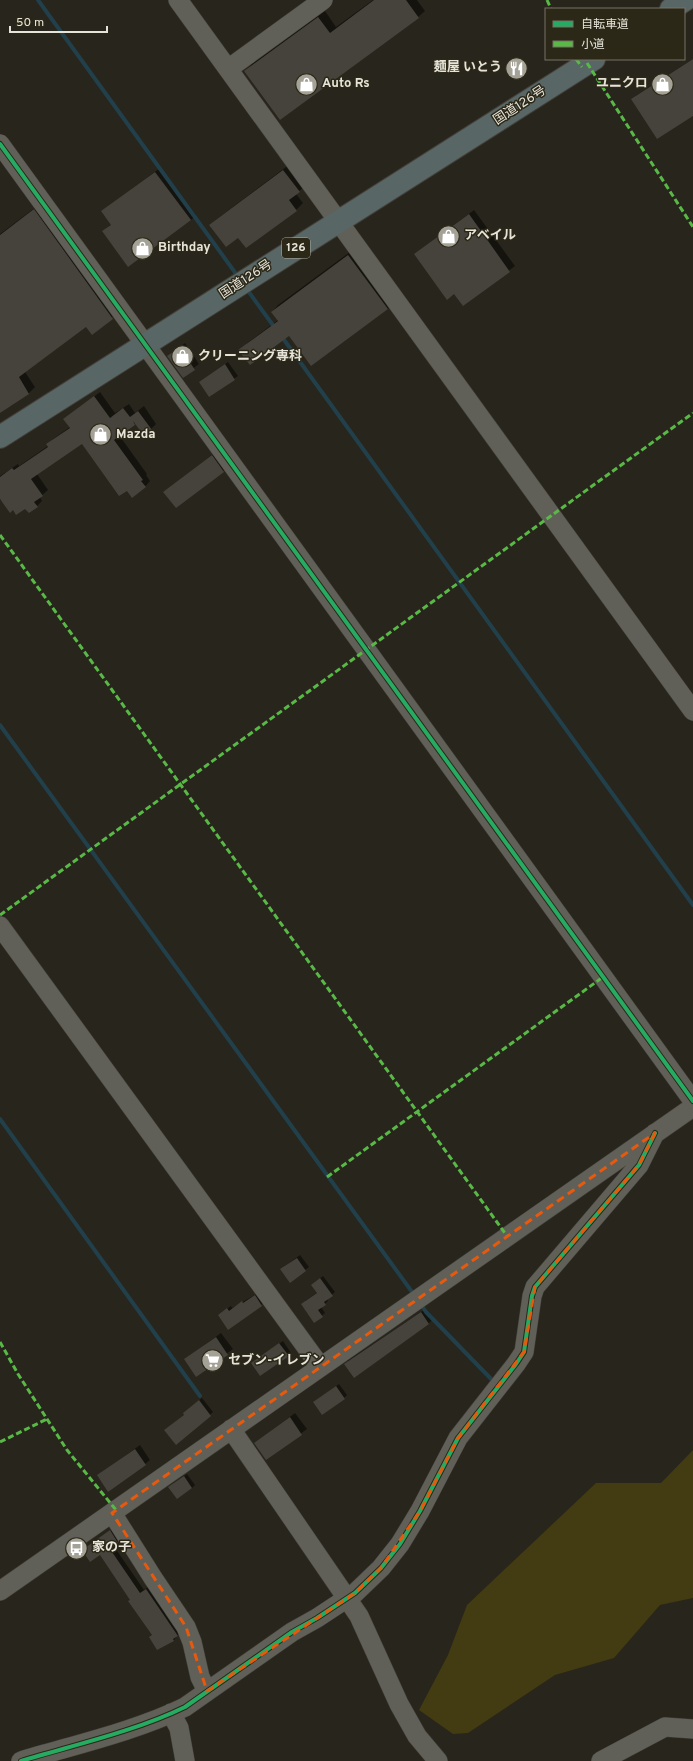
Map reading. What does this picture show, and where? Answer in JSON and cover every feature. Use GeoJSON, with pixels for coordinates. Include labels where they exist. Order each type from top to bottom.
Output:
{"type":"FeatureCollection","features":[{"type":"Feature","properties":{"kind":"highway"},"geometry":{"type":"LineString","coordinates":[[673,8],[685,0]]}},
{"type":"Feature","properties":{"kind":"highway","name":"国道126号"},"geometry":{"type":"LineString","coordinates":[[0,437],[146,345],[337,221],[592,60]]}},
{"type":"Feature","properties":{"kind":"street"},"geometry":{"type":"LineString","coordinates":[[178,0],[693,711]]}},
{"type":"Feature","properties":{"kind":"street"},"geometry":{"type":"LineString","coordinates":[[228,69],[323,0]]}},
{"type":"Feature","properties":{"kind":"street"},"geometry":{"type":"LineString","coordinates":[[0,144],[693,1101]]}},
{"type":"Feature","properties":{"kind":"street"},"geometry":{"type":"LineString","coordinates":[[0,926],[320,1366]]}},
{"type":"Feature","properties":{"kind":"street"},"geometry":{"type":"LineString","coordinates":[[0,1591],[320,1366],[693,1107]]}},
{"type":"Feature","properties":{"kind":"street"},"geometry":{"type":"LineString","coordinates":[[21,1761],[144,1724],[185,1707],[292,1632],[317,1618],[347,1598],[381,1568],[400,1544],[420,1511],[458,1438],[524,1352],[532,1296],[535,1287],[639,1165],[655,1133]]}},
{"type":"Feature","properties":{"kind":"street"},"geometry":{"type":"LineString","coordinates":[[231,1429],[359,1616],[399,1704],[417,1736],[438,1761]]}},
{"type":"Feature","properties":{"kind":"street"},"geometry":{"type":"LineString","coordinates":[[112,1513],[186,1627],[192,1642],[200,1677],[207,1691]]}},
{"type":"Feature","properties":{"kind":"street"},"geometry":{"type":"LineString","coordinates":[[171,1713],[179,1728],[185,1761]]}},
{"type":"Feature","properties":{"kind":"street"},"geometry":{"type":"LineString","coordinates":[[601,1761],[666,1727],[693,1730]]}},
{"type":"Feature","properties":{"kind":"highlighted area"},"geometry":{"type":"Polygon","coordinates":[[[655,1133],[639,1165],[535,1287],[524,1352],[458,1438],[420,1511],[381,1568],[355,1593],[207,1691],[186,1627],[112,1513],[655,1133]]]}},
{"type":"Feature","properties":{"kind":"shaded area"},"geometry":{"type":"Polygon","coordinates":[[[693,1450],[693,1598],[660,1605],[614,1658],[555,1675],[468,1733],[453,1734],[419,1710],[448,1655],[467,1605],[596,1483],[661,1483],[693,1450]]]}},
{"type":"Feature","properties":{"kind":"building"},"geometry":{"type":"Polygon","coordinates":[[[374,0],[406,0],[419,18],[280,120],[244,71],[318,17],[330,33],[374,0]]]}},
{"type":"Feature","properties":{"kind":"building"},"geometry":{"type":"Polygon","coordinates":[[[693,59],[693,116],[657,139],[631,99],[693,59]]]}},
{"type":"Feature","properties":{"kind":"building"},"geometry":{"type":"Polygon","coordinates":[[[283,170],[300,192],[289,200],[297,211],[246,248],[238,238],[226,247],[209,225],[283,170]]]}},
{"type":"Feature","properties":{"kind":"building"},"geometry":{"type":"Polygon","coordinates":[[[155,172],[191,220],[128,267],[102,231],[111,225],[101,211],[155,172]]]}},
{"type":"Feature","properties":{"kind":"building"},"geometry":{"type":"Polygon","coordinates":[[[34,209],[113,319],[92,335],[86,327],[19,377],[29,394],[0,413],[0,235],[34,209]]]}},
{"type":"Feature","properties":{"kind":"building"},"geometry":{"type":"Polygon","coordinates":[[[469,214],[510,272],[463,306],[454,294],[447,300],[414,254],[469,214]]]}},
{"type":"Feature","properties":{"kind":"building"},"geometry":{"type":"Polygon","coordinates":[[[348,255],[388,309],[311,366],[289,336],[250,365],[238,350],[278,321],[271,312],[348,255]]]}},
{"type":"Feature","properties":{"kind":"building"},"geometry":{"type":"Polygon","coordinates":[[[180,347],[195,370],[183,378],[167,356],[180,347]]]}},
{"type":"Feature","properties":{"kind":"building"},"geometry":{"type":"Polygon","coordinates":[[[225,364],[235,380],[209,397],[199,382],[225,364]]]}},
{"type":"Feature","properties":{"kind":"building"},"geometry":{"type":"Polygon","coordinates":[[[94,396],[110,418],[123,408],[130,417],[138,411],[152,430],[144,436],[133,421],[135,425],[114,440],[143,480],[141,481],[146,487],[132,498],[127,491],[119,496],[82,444],[31,479],[43,496],[34,502],[38,507],[29,513],[25,509],[16,515],[13,510],[10,513],[0,499],[0,477],[12,468],[14,470],[48,447],[46,444],[70,428],[63,419],[94,396]]]}},
{"type":"Feature","properties":{"kind":"building"},"geometry":{"type":"Polygon","coordinates":[[[212,455],[224,472],[176,508],[163,492],[212,455]]]}},
{"type":"Feature","properties":{"kind":"building"},"geometry":{"type":"Polygon","coordinates":[[[297,1258],[306,1271],[290,1283],[280,1269],[297,1258]]]}},
{"type":"Feature","properties":{"kind":"building"},"geometry":{"type":"Polygon","coordinates":[[[320,1278],[333,1296],[324,1302],[326,1305],[318,1310],[323,1317],[314,1323],[301,1304],[317,1293],[311,1285],[320,1278]]]}},
{"type":"Feature","properties":{"kind":"building"},"geometry":{"type":"Polygon","coordinates":[[[255,1295],[262,1306],[228,1330],[218,1315],[227,1308],[229,1311],[242,1301],[243,1303],[255,1295]]]}},
{"type":"Feature","properties":{"kind":"building"},"geometry":{"type":"Polygon","coordinates":[[[421,1312],[429,1324],[354,1378],[344,1364],[421,1312]]]}},
{"type":"Feature","properties":{"kind":"building"},"geometry":{"type":"Polygon","coordinates":[[[216,1337],[228,1355],[196,1377],[184,1359],[216,1337]]]}},
{"type":"Feature","properties":{"kind":"building"},"geometry":{"type":"Polygon","coordinates":[[[279,1343],[289,1356],[260,1376],[251,1363],[279,1343]]]}},
{"type":"Feature","properties":{"kind":"building"},"geometry":{"type":"Polygon","coordinates":[[[336,1386],[345,1399],[322,1415],[313,1402],[336,1386]]]}},
{"type":"Feature","properties":{"kind":"building"},"geometry":{"type":"Polygon","coordinates":[[[199,1400],[211,1416],[176,1445],[164,1430],[184,1415],[183,1413],[199,1400]]]}},
{"type":"Feature","properties":{"kind":"building"},"geometry":{"type":"Polygon","coordinates":[[[290,1417],[302,1435],[266,1460],[254,1443],[290,1417]]]}},
{"type":"Feature","properties":{"kind":"building"},"geometry":{"type":"Polygon","coordinates":[[[135,1449],[146,1465],[108,1492],[97,1475],[135,1449]]]}},
{"type":"Feature","properties":{"kind":"building"},"geometry":{"type":"Polygon","coordinates":[[[184,1476],[192,1488],[177,1499],[168,1487],[184,1476]]]}},
{"type":"Feature","properties":{"kind":"building"},"geometry":{"type":"Polygon","coordinates":[[[110,1530],[118,1543],[110,1549],[140,1593],[146,1589],[178,1636],[173,1639],[174,1641],[157,1650],[149,1637],[152,1635],[128,1601],[130,1600],[100,1555],[90,1562],[82,1550],[110,1530]]]}},
{"type":"Feature","properties":{"kind":"waterway"},"geometry":{"type":"LineString","coordinates":[[38,0],[239,278]]}},
{"type":"Feature","properties":{"kind":"waterway"},"geometry":{"type":"LineString","coordinates":[[246,288],[275,328]]}},
{"type":"Feature","properties":{"kind":"waterway"},"geometry":{"type":"LineString","coordinates":[[282,337],[693,905]]}},
{"type":"Feature","properties":{"kind":"waterway"},"geometry":{"type":"LineString","coordinates":[[0,725],[415,1296]]}},
{"type":"Feature","properties":{"kind":"waterway"},"geometry":{"type":"LineString","coordinates":[[0,1119],[200,1396]]}},
{"type":"Feature","properties":{"kind":"waterway"},"geometry":{"type":"LineString","coordinates":[[420,1303],[426,1312],[495,1383]]}},
{"type":"Feature","properties":{"kind":"marked path"},"geometry":{"type":"LineString","coordinates":[[547,0],[551,8]]}},
{"type":"Feature","properties":{"kind":"marked path"},"geometry":{"type":"LineString","coordinates":[[577,60],[582,67]]}},
{"type":"Feature","properties":{"kind":"marked path"},"geometry":{"type":"LineString","coordinates":[[587,63],[693,227]]}},
{"type":"Feature","properties":{"kind":"marked path"},"geometry":{"type":"LineString","coordinates":[[0,915],[693,413]]}},
{"type":"Feature","properties":{"kind":"marked path"},"geometry":{"type":"LineString","coordinates":[[0,535],[507,1236]]}},
{"type":"Feature","properties":{"kind":"marked path"},"geometry":{"type":"LineString","coordinates":[[327,1177],[603,977]]}},
{"type":"Feature","properties":{"kind":"marked path"},"geometry":{"type":"LineString","coordinates":[[0,1342],[18,1374],[67,1450],[116,1510]]}},
{"type":"Feature","properties":{"kind":"marked path"},"geometry":{"type":"LineString","coordinates":[[0,1442],[47,1419]]}},
{"type":"Feature","properties":{"kind":"cycle path"},"geometry":{"type":"LineString","coordinates":[[0,144],[693,1101]]}},
{"type":"Feature","properties":{"kind":"cycle path"},"geometry":{"type":"LineString","coordinates":[[21,1761],[126,1730],[166,1716],[185,1707],[292,1632],[317,1618],[355,1593],[381,1568],[400,1544],[420,1511],[458,1438],[524,1352],[532,1296],[535,1287],[639,1165],[655,1133]]}},
{"type":"Feature","properties":{"kind":"place","name":"麺屋 いとう"},"geometry":{"type":"Point","coordinates":[517,68]}},
{"type":"Feature","properties":{"kind":"place","name":"Auto Rs"},"geometry":{"type":"Point","coordinates":[307,84]}},
{"type":"Feature","properties":{"kind":"place","name":"ユニクロ"},"geometry":{"type":"Point","coordinates":[663,84]}},
{"type":"Feature","properties":{"kind":"place","name":"アベイル"},"geometry":{"type":"Point","coordinates":[449,236]}},
{"type":"Feature","properties":{"kind":"place","name":"Birthday"},"geometry":{"type":"Point","coordinates":[142,248]}},
{"type":"Feature","properties":{"kind":"place","name":"クリーニング専科"},"geometry":{"type":"Point","coordinates":[182,357]}},
{"type":"Feature","properties":{"kind":"place","name":"Mazda"},"geometry":{"type":"Point","coordinates":[100,435]}},
{"type":"Feature","properties":{"kind":"place","name":"セブン-イレブン"},"geometry":{"type":"Point","coordinates":[212,1361]}},
{"type":"Feature","properties":{"kind":"place","name":"家の子"},"geometry":{"type":"Point","coordinates":[77,1548]}}]}
